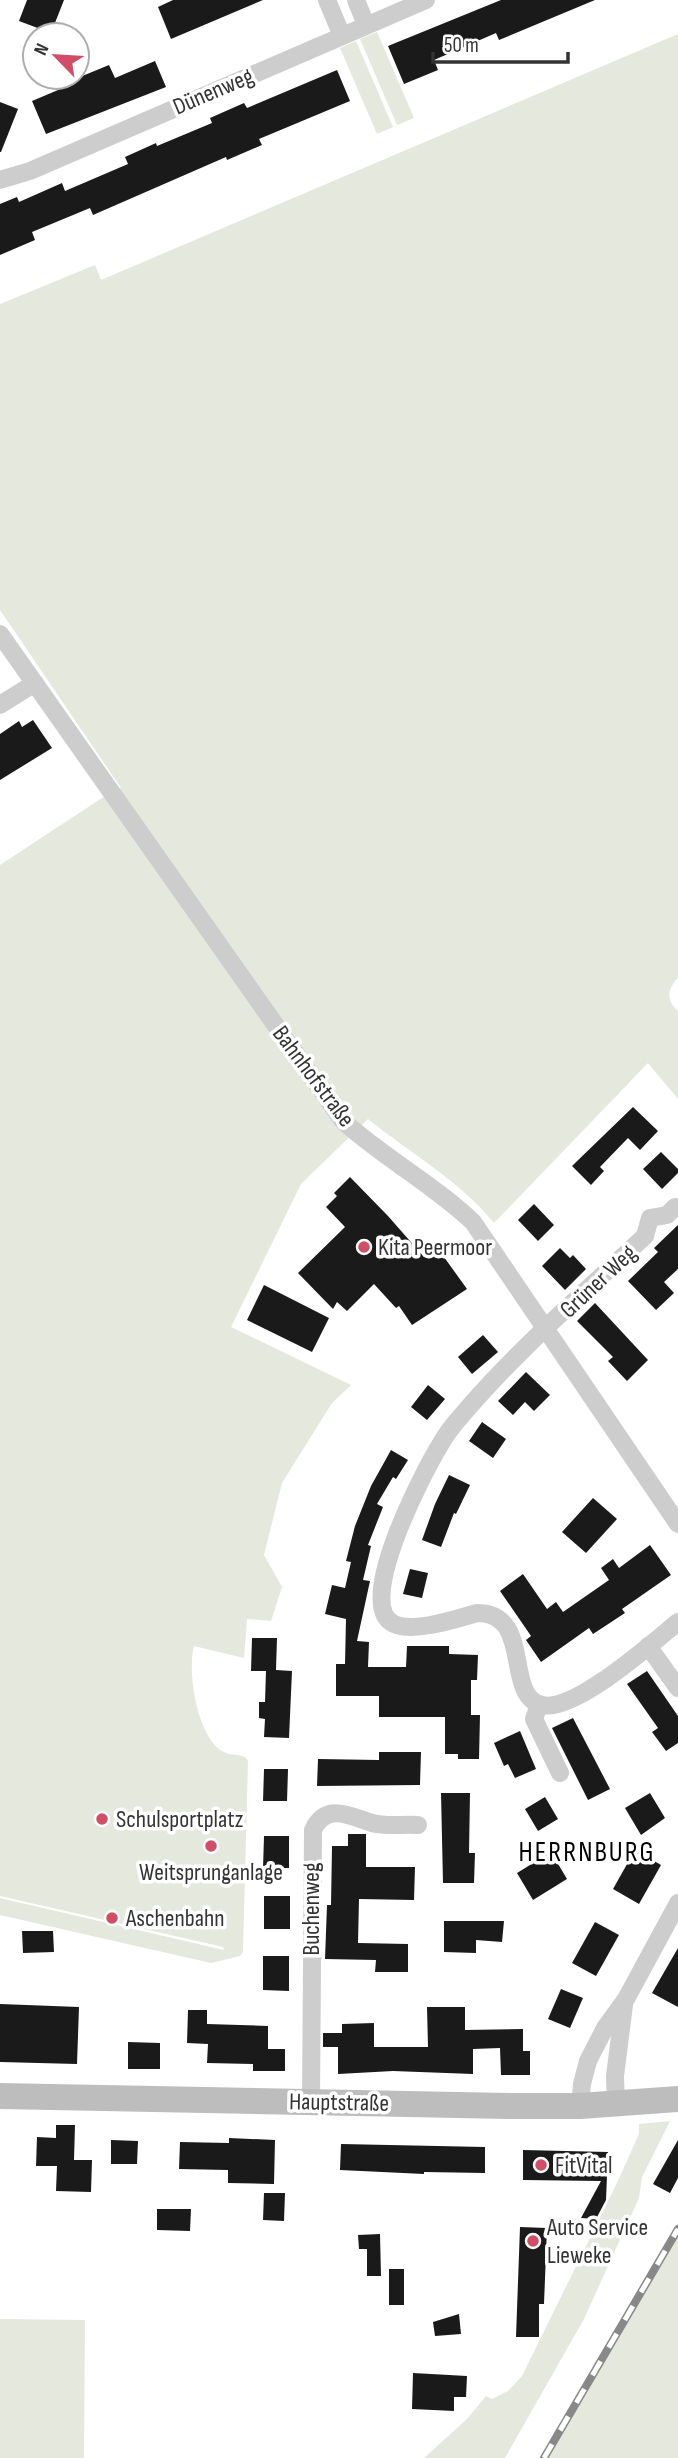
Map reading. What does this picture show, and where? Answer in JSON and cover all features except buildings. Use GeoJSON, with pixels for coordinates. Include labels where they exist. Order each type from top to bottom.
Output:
{"type":"FeatureCollection","features":[{"type":"Feature","properties":{"kind":"main road","name":"Hauptstraße"},"geometry":{"type":"LineString","coordinates":[[0,2096],[580,2106],[678,2099]]}},
{"type":"Feature","properties":{"kind":"street"},"geometry":{"type":"LineString","coordinates":[[327,0],[342,36]]}},
{"type":"Feature","properties":{"kind":"street"},"geometry":{"type":"LineString","coordinates":[[356,0],[366,25]]}},
{"type":"Feature","properties":{"kind":"street","name":"Dünenweg"},"geometry":{"type":"LineString","coordinates":[[0,180],[30,171],[426,0]]}},
{"type":"Feature","properties":{"kind":"street","name":"Bahnhofstraße"},"geometry":{"type":"LineString","coordinates":[[0,634],[343,1121],[378,1151],[451,1202],[473,1222],[678,1524]]}},
{"type":"Feature","properties":{"kind":"street"},"geometry":{"type":"LineString","coordinates":[[0,705],[35,683]]}},
{"type":"Feature","properties":{"kind":"street","name":"Grüner Weg"},"geometry":{"type":"LineString","coordinates":[[547,1329],[645,1237],[650,1218],[667,1215],[676,1207]]}},
{"type":"Feature","properties":{"kind":"street"},"geometry":{"type":"LineString","coordinates":[[547,1329],[482,1392],[440,1444],[414,1493],[386,1567],[381,1606],[387,1620],[395,1625],[413,1628],[477,1613],[498,1617],[508,1627],[531,1699],[539,1705],[552,1706],[582,1694],[615,1673],[678,1622]]}},
{"type":"Feature","properties":{"kind":"street"},"geometry":{"type":"LineString","coordinates":[[648,1646],[678,1688]]}},
{"type":"Feature","properties":{"kind":"street"},"geometry":{"type":"LineString","coordinates":[[539,1705],[534,1719],[560,1773]]}},
{"type":"Feature","properties":{"kind":"street","name":"Buchenweg"},"geometry":{"type":"LineString","coordinates":[[311,2102],[313,1830],[317,1821],[324,1816],[335,1814],[350,1814],[373,1823],[418,1825]]}},
{"type":"Feature","properties":{"kind":"street"},"geometry":{"type":"LineString","coordinates":[[580,2106],[588,2061],[605,2028],[626,1999],[678,1903]]}},
{"type":"Feature","properties":{"kind":"street"},"geometry":{"type":"LineString","coordinates":[[616,2104],[616,2064],[626,1999]]}},
{"type":"Feature","properties":{"kind":"shaded area"},"geometry":{"type":"Polygon","coordinates":[[[377,32],[414,118],[397,125],[360,39],[377,32]]]}},
{"type":"Feature","properties":{"kind":"shaded area"},"geometry":{"type":"Polygon","coordinates":[[[678,34],[678,978],[669,995],[671,1003],[678,1011],[678,1099],[648,1063],[494,1223],[466,1194],[368,1119],[301,1184],[231,1327],[351,1385],[332,1403],[282,1483],[264,1555],[282,1587],[271,1621],[247,1619],[244,1658],[194,1646],[192,1657],[196,1701],[211,1741],[222,1751],[245,1757],[248,1761],[243,1952],[240,1956],[211,1963],[0,1915],[0,1898],[224,1950],[223,1947],[0,1896],[0,865],[121,788],[0,610],[0,304],[95,265],[101,280],[678,34]]]}},
{"type":"Feature","properties":{"kind":"shaded area"},"geometry":{"type":"Polygon","coordinates":[[[356,41],[393,127],[377,134],[340,48],[356,41]]]}},
{"type":"Feature","properties":{"kind":"shaded area"},"geometry":{"type":"Polygon","coordinates":[[[670,2121],[642,2177],[639,2198],[584,2319],[505,2458],[424,2458],[468,2418],[486,2396],[492,2399],[508,2391],[522,2376],[617,2183],[639,2134],[639,2124],[670,2121]]]}},
{"type":"Feature","properties":{"kind":"shaded area"},"geometry":{"type":"Polygon","coordinates":[[[678,2229],[678,2458],[544,2458],[678,2229]]]}},
{"type":"Feature","properties":{"kind":"shaded area"},"geometry":{"type":"Polygon","coordinates":[[[0,2319],[85,2320],[84,2458],[0,2458],[0,2319]]]}},
{"type":"Feature","properties":{"kind":"railway"},"geometry":{"type":"LineString","coordinates":[[544,2458],[678,2229]]}},
{"type":"Feature","properties":{"kind":"place","name":"Kita Peermoor"},"geometry":{"type":"Point","coordinates":[364,1247]}},
{"type":"Feature","properties":{"kind":"place","name":"Schulsportplatz"},"geometry":{"type":"Point","coordinates":[102,1819]}},
{"type":"Feature","properties":{"kind":"place","name":"Weitsprunganlage"},"geometry":{"type":"Point","coordinates":[211,1846]}},
{"type":"Feature","properties":{"kind":"place","name":"Aschenbahn"},"geometry":{"type":"Point","coordinates":[112,1918]}},
{"type":"Feature","properties":{"kind":"place","name":"FitVital"},"geometry":{"type":"Point","coordinates":[541,2165]}},
{"type":"Feature","properties":{"kind":"place","name":"Auto Service Lieweke"},"geometry":{"type":"Point","coordinates":[533,2241]}},
{"type":"Feature","properties":{"kind":"district","name":"HERRNBURG"},"geometry":{"type":"Point","coordinates":[587,1851]}}]}
